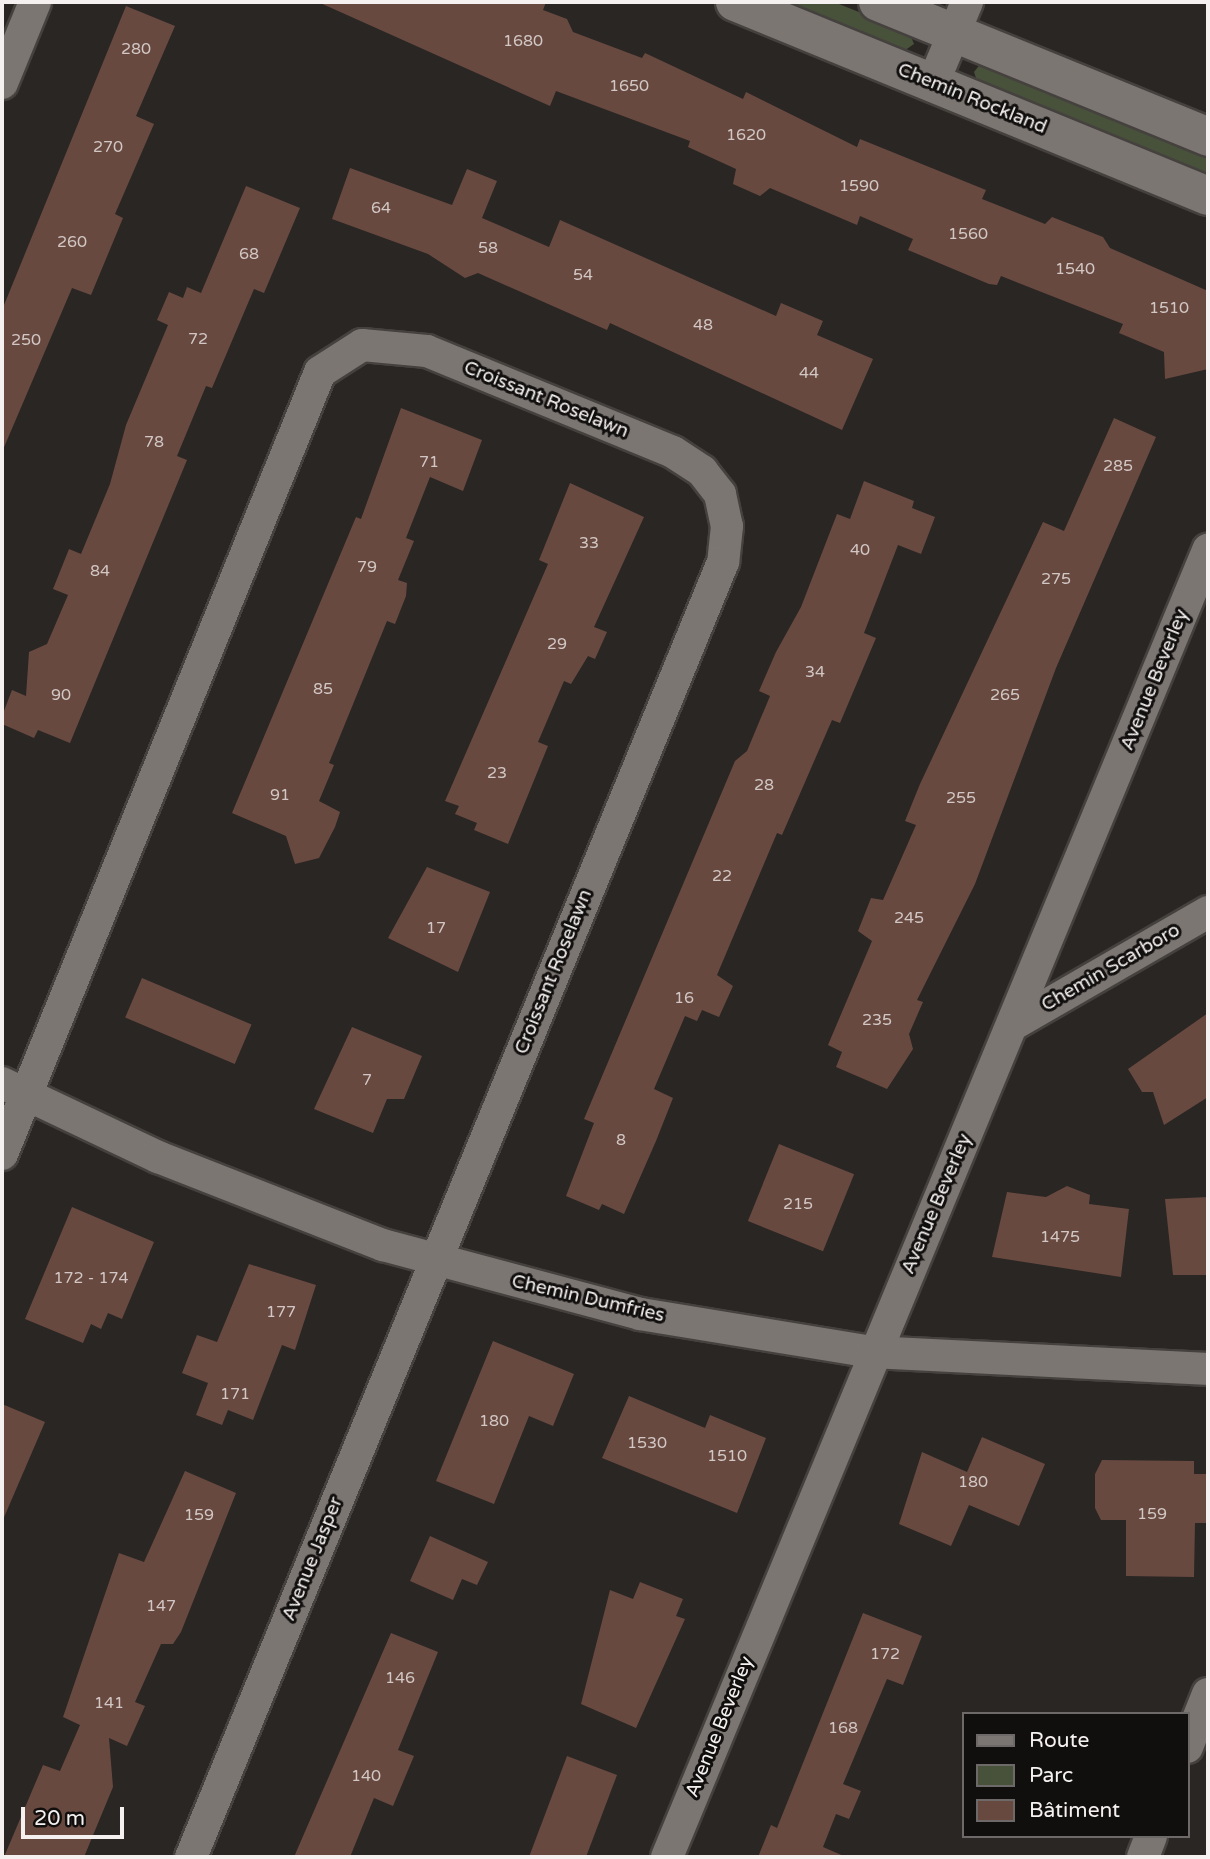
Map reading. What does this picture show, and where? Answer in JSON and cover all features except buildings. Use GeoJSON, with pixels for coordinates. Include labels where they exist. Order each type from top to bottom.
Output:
{"type":"FeatureCollection","features":[{"type":"Feature","properties":{"kind":"street"},"geometry":{"type":"LineString","coordinates":[[2,83],[36,2]]}},
{"type":"Feature","properties":{"kind":"street","name":"Chemin Rockland"},"geometry":{"type":"LineString","coordinates":[[735,2],[1208,196]]}},
{"type":"Feature","properties":{"kind":"street"},"geometry":{"type":"LineString","coordinates":[[878,2],[960,17],[1208,137]]}},
{"type":"Feature","properties":{"kind":"street"},"geometry":{"type":"LineString","coordinates":[[933,83],[960,17]]}},
{"type":"Feature","properties":{"kind":"street","name":"Croissant Roselawn"},"geometry":{"type":"LineString","coordinates":[[2,1154],[14,1090],[320,372],[362,345],[391,344],[439,356],[673,452],[702,471],[720,494],[727,526],[723,562],[435,1262]]}},
{"type":"Feature","properties":{"kind":"street","name":"Avenue Beverley"},"geometry":{"type":"LineString","coordinates":[[667,1857],[873,1352],[1014,1024],[1208,550]]}},
{"type":"Feature","properties":{"kind":"street","name":"Chemin Scarboro"},"geometry":{"type":"LineString","coordinates":[[1014,1024],[1208,912]]}},
{"type":"Feature","properties":{"kind":"street","name":"Chemin Dumfries"},"geometry":{"type":"LineString","coordinates":[[14,1090],[158,1157],[435,1262],[640,1314],[873,1352],[1208,1369]]}},
{"type":"Feature","properties":{"kind":"street","name":"Avenue Jasper"},"geometry":{"type":"LineString","coordinates":[[191,1857],[435,1262]]}},
{"type":"Feature","properties":{"kind":"street"},"geometry":{"type":"LineString","coordinates":[[1189,1742],[1208,1694]]}},
{"type":"Feature","properties":{"kind":"street"},"geometry":{"type":"LineString","coordinates":[[1143,1857],[1150,1838]]}},
{"type":"Feature","properties":{"kind":"green space"},"geometry":{"type":"Polygon","coordinates":[[[782,2],[834,2],[909,32],[914,44],[904,51],[782,2]]]}},
{"type":"Feature","properties":{"kind":"green space"},"geometry":{"type":"Polygon","coordinates":[[[981,63],[1208,155],[1208,178],[978,84],[974,72],[981,63]]]}}]}
